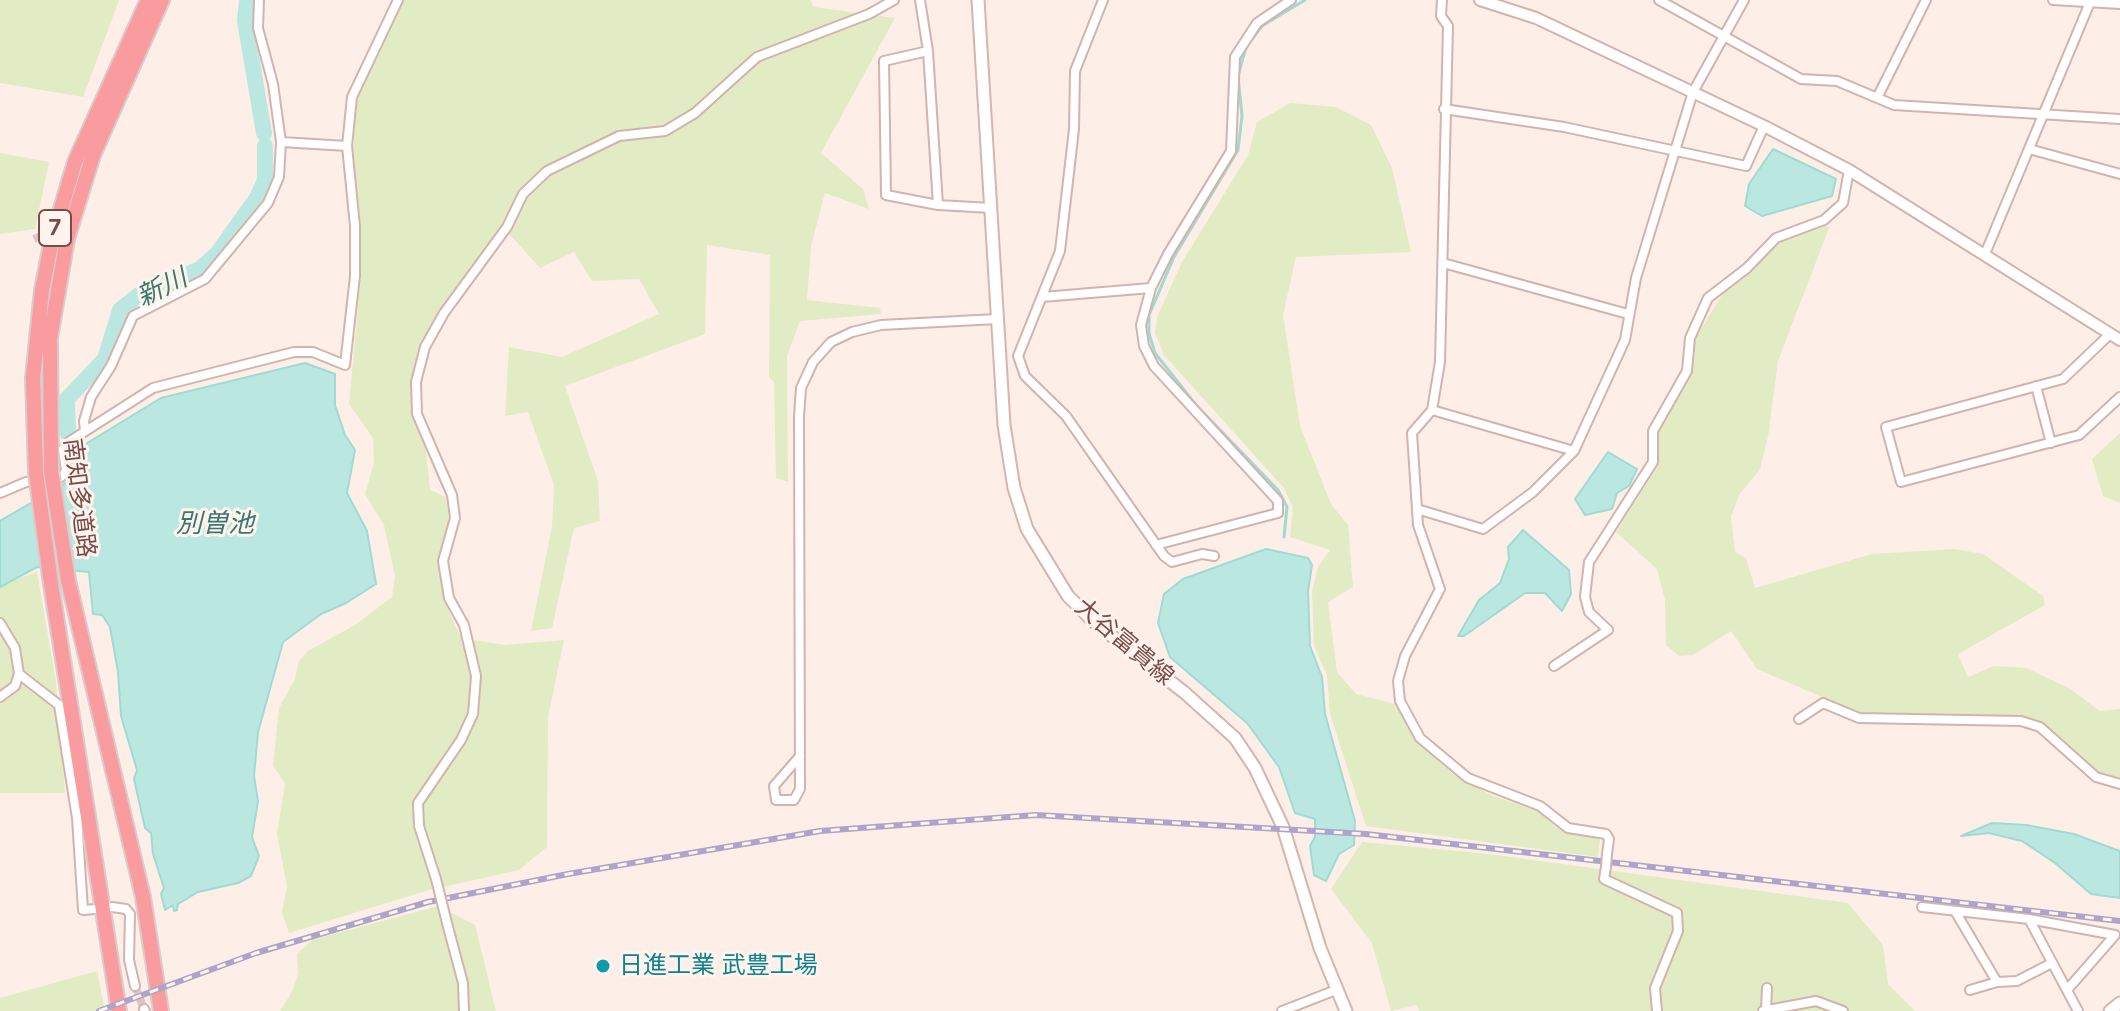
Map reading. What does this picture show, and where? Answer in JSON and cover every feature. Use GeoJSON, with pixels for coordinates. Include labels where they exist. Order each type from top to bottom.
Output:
{"type":"FeatureCollection","features":[{"type":"Feature","properties":{"kind":"highway","name":"南知多道路"},"geometry":{"type":"LineString","coordinates":[[119,1011],[51,584],[33,378],[42,290],[52,239],[75,162],[148,0]]}},
{"type":"Feature","properties":{"kind":"highway","name":"南知多道路"},"geometry":{"type":"LineString","coordinates":[[161,1011],[143,897],[43,472],[50,338],[67,239],[93,155],[162,0]]}},
{"type":"Feature","properties":{"kind":"main road","name":"大谷富貴線"},"geometry":{"type":"LineString","coordinates":[[978,0],[1008,458],[1027,529],[1047,566],[1077,605],[1225,729],[1255,768],[1283,827],[1336,990],[1346,1011]]}},
{"type":"Feature","properties":{"kind":"main road"},"geometry":{"type":"LineString","coordinates":[[2110,1011],[2120,1003]]}},
{"type":"Feature","properties":{"kind":"street"},"geometry":{"type":"LineString","coordinates":[[85,431],[84,421],[91,397],[111,366],[133,316],[205,279],[268,203],[279,177],[281,142],[273,84],[258,28],[259,0]]}},
{"type":"Feature","properties":{"kind":"street"},"geometry":{"type":"LineString","coordinates":[[0,493],[26,482],[61,477],[66,471],[63,449],[85,431],[153,388],[294,352],[313,352],[345,365],[355,276],[355,226],[347,146],[352,97],[398,0]]}},
{"type":"Feature","properties":{"kind":"street"},"geometry":{"type":"LineString","coordinates":[[464,1011],[463,983],[419,826],[418,803],[461,740],[473,714],[476,676],[464,625],[449,598],[443,561],[455,518],[452,495],[417,414],[416,382],[425,347],[444,313],[507,227],[523,194],[547,171],[619,136],[665,131],[695,113],[757,57],[869,14],[894,0]]}},
{"type":"Feature","properties":{"kind":"street"},"geometry":{"type":"LineString","coordinates":[[920,0],[928,51],[938,205]]}},
{"type":"Feature","properties":{"kind":"street"},"geometry":{"type":"LineString","coordinates":[[1103,0],[1075,71],[1074,129],[1060,251],[1018,356],[1025,376],[1066,416],[1156,545],[1172,562],[1202,554],[1214,556]]}},
{"type":"Feature","properties":{"kind":"street"},"geometry":{"type":"LineString","coordinates":[[1156,545],[1278,513],[1278,501],[1154,366],[1144,346],[1141,325],[1151,288],[1231,151],[1235,130],[1231,71],[1241,44],[1257,23],[1291,0]]}},
{"type":"Feature","properties":{"kind":"street"},"geometry":{"type":"LineString","coordinates":[[1442,0],[1441,16],[1448,26],[1440,362],[1432,410],[1412,433],[1418,525],[1440,589],[1405,656],[1398,681],[1400,701],[1420,738],[1468,778],[1540,806],[1568,828],[1606,834],[1609,839],[1604,879],[1677,913],[1678,931],[1655,988],[1657,1011]]}},
{"type":"Feature","properties":{"kind":"street"},"geometry":{"type":"LineString","coordinates":[[1480,0],[1536,18],[1764,126],[1849,170],[2120,340]]}},
{"type":"Feature","properties":{"kind":"street"},"geometry":{"type":"LineString","coordinates":[[1659,0],[1801,79],[1837,81],[1894,105],[2120,119]]}},
{"type":"Feature","properties":{"kind":"street"},"geometry":{"type":"LineString","coordinates":[[1417,509],[1483,529],[1533,492],[1574,451],[1625,340],[1628,314],[1693,92],[1744,0]]}},
{"type":"Feature","properties":{"kind":"street"},"geometry":{"type":"LineString","coordinates":[[1877,98],[1926,0]]}},
{"type":"Feature","properties":{"kind":"street"},"geometry":{"type":"LineString","coordinates":[[2053,0],[2120,4]]}},
{"type":"Feature","properties":{"kind":"street"},"geometry":{"type":"LineString","coordinates":[[1985,254],[2091,1]]}},
{"type":"Feature","properties":{"kind":"street"},"geometry":{"type":"LineString","coordinates":[[928,51],[884,61],[886,195],[938,205],[991,208]]}},
{"type":"Feature","properties":{"kind":"street"},"geometry":{"type":"LineString","coordinates":[[1444,109],[1564,127],[1746,166],[1764,126]]}},
{"type":"Feature","properties":{"kind":"street"},"geometry":{"type":"LineString","coordinates":[[281,142],[347,146]]}},
{"type":"Feature","properties":{"kind":"street"},"geometry":{"type":"LineString","coordinates":[[2029,149],[2120,174]]}},
{"type":"Feature","properties":{"kind":"street"},"geometry":{"type":"LineString","coordinates":[[1554,666],[1608,630],[1589,612],[1585,597],[1589,562],[1653,462],[1653,431],[1687,371],[1690,338],[1708,298],[1747,268],[1776,238],[1824,220],[1843,203],[1849,170]]}},
{"type":"Feature","properties":{"kind":"street"},"geometry":{"type":"LineString","coordinates":[[1443,263],[1628,314]]}},
{"type":"Feature","properties":{"kind":"street"},"geometry":{"type":"LineString","coordinates":[[1042,297],[1151,288]]}},
{"type":"Feature","properties":{"kind":"street"},"geometry":{"type":"LineString","coordinates":[[800,756],[774,786],[776,800],[794,800],[800,789],[801,388],[813,362],[831,342],[852,332],[881,325],[997,319]]}},
{"type":"Feature","properties":{"kind":"street"},"geometry":{"type":"LineString","coordinates":[[2110,334],[2063,379],[1886,427],[1901,482],[2079,435],[2120,397]]}},
{"type":"Feature","properties":{"kind":"street"},"geometry":{"type":"LineString","coordinates":[[2036,386],[2051,443]]}},
{"type":"Feature","properties":{"kind":"street"},"geometry":{"type":"LineString","coordinates":[[1432,410],[1574,451]]}},
{"type":"Feature","properties":{"kind":"street"},"geometry":{"type":"LineString","coordinates":[[0,623],[15,648],[19,674],[15,686],[0,697]]}},
{"type":"Feature","properties":{"kind":"street"},"geometry":{"type":"LineString","coordinates":[[19,674],[59,705],[77,818],[83,910],[95,909]]}},
{"type":"Feature","properties":{"kind":"street"},"geometry":{"type":"LineString","coordinates":[[1799,719],[1823,703],[1859,718],[2021,721],[2040,727],[2096,777],[2120,784]]}},
{"type":"Feature","properties":{"kind":"street"},"geometry":{"type":"LineString","coordinates":[[112,907],[126,909],[130,914],[129,960],[135,986]]}},
{"type":"Feature","properties":{"kind":"street"},"geometry":{"type":"LineString","coordinates":[[1922,907],[2029,919],[2115,935],[2067,990]]}},
{"type":"Feature","properties":{"kind":"street"},"geometry":{"type":"LineString","coordinates":[[1955,911],[1997,982]]}},
{"type":"Feature","properties":{"kind":"street"},"geometry":{"type":"LineString","coordinates":[[2029,919],[2078,1011]]}},
{"type":"Feature","properties":{"kind":"street"},"geometry":{"type":"LineString","coordinates":[[1970,990],[1997,982],[2017,981],[2052,963]]}},
{"type":"Feature","properties":{"kind":"street"},"geometry":{"type":"LineString","coordinates":[[1767,988],[1764,1010],[1816,1001],[1843,1011]]}},
{"type":"Feature","properties":{"kind":"street"},"geometry":{"type":"LineString","coordinates":[[1282,1011],[1336,990]]}},
{"type":"Feature","properties":{"kind":"green space"},"geometry":{"type":"Polygon","coordinates":[[[0,0],[119,0],[83,97],[0,83],[0,0]]]}},
{"type":"Feature","properties":{"kind":"green space"},"geometry":{"type":"Polygon","coordinates":[[[404,0],[810,0],[814,7],[895,18],[821,153],[863,189],[869,209],[825,193],[811,246],[807,300],[880,308],[881,314],[800,321],[787,356],[788,482],[776,478],[774,382],[769,377],[770,255],[707,245],[705,334],[565,386],[598,481],[600,521],[574,528],[552,628],[531,631],[552,527],[554,485],[528,412],[505,416],[509,347],[562,357],[659,314],[639,279],[592,281],[574,252],[540,268],[502,226],[440,310],[421,344],[411,384],[411,416],[426,450],[430,490],[446,497],[449,521],[437,560],[444,601],[461,638],[505,645],[564,640],[548,717],[547,847],[519,870],[429,890],[289,933],[282,912],[287,886],[277,834],[285,783],[273,766],[279,708],[295,679],[299,661],[308,651],[355,625],[392,597],[395,576],[384,525],[365,494],[374,463],[373,438],[349,404],[361,277],[361,225],[353,148],[357,95],[404,0]]]}},
{"type":"Feature","properties":{"kind":"green space"},"geometry":{"type":"Polygon","coordinates":[[[1290,103],[1336,107],[1371,125],[1392,168],[1411,252],[1296,257],[1283,315],[1300,426],[1331,504],[1348,525],[1353,587],[1328,602],[1337,672],[1356,694],[1395,704],[1418,743],[1454,775],[1493,796],[1538,811],[1558,829],[1600,839],[1598,857],[1366,826],[1330,714],[1327,675],[1314,646],[1312,591],[1318,567],[1330,550],[1290,537],[1293,508],[1284,488],[1164,355],[1155,333],[1157,317],[1182,262],[1248,155],[1257,122],[1290,103]]]}},
{"type":"Feature","properties":{"kind":"green space"},"geometry":{"type":"Polygon","coordinates":[[[0,153],[49,162],[35,229],[0,234],[0,153]]]}},
{"type":"Feature","properties":{"kind":"green space"},"geometry":{"type":"Polygon","coordinates":[[[1824,224],[1829,228],[1778,361],[1768,437],[1760,469],[1739,495],[1731,517],[1735,552],[1746,558],[1755,588],[1872,554],[1955,549],[1983,554],[2043,596],[2045,605],[1958,654],[1968,677],[1994,666],[2026,668],[2069,688],[2100,711],[2120,709],[2120,779],[2099,774],[2042,723],[2024,716],[1859,713],[1757,669],[1731,631],[1693,655],[1679,656],[1666,645],[1665,600],[1657,569],[1616,532],[1658,466],[1658,432],[1691,375],[1695,339],[1723,293],[1783,241],[1824,224]]]}},
{"type":"Feature","properties":{"kind":"green space"},"geometry":{"type":"Polygon","coordinates":[[[2120,433],[2120,503],[2103,496],[2092,459],[2120,433]]]}},
{"type":"Feature","properties":{"kind":"green space"},"geometry":{"type":"Polygon","coordinates":[[[37,572],[56,682],[65,793],[0,793],[0,585],[37,572]]]}},
{"type":"Feature","properties":{"kind":"green space"},"geometry":{"type":"Polygon","coordinates":[[[1362,842],[1489,854],[1848,903],[1883,945],[1888,984],[1915,1011],[1419,1011],[1417,1005],[1391,1011],[1372,943],[1331,889],[1362,842]]]}},
{"type":"Feature","properties":{"kind":"green space"},"geometry":{"type":"Polygon","coordinates":[[[438,906],[475,925],[496,1011],[280,1011],[293,990],[298,973],[297,954],[312,940],[438,906]]]}},
{"type":"Feature","properties":{"kind":"green space"},"geometry":{"type":"Polygon","coordinates":[[[97,971],[105,1011],[0,1011],[0,998],[97,971]]]}},
{"type":"Feature","properties":{"kind":"water"},"geometry":{"type":"Polygon","coordinates":[[[1773,149],[1836,179],[1832,196],[1762,216],[1745,206],[1749,184],[1773,149]]]}},
{"type":"Feature","properties":{"kind":"water","name":"別曽池"},"geometry":{"type":"Polygon","coordinates":[[[305,363],[335,374],[335,405],[345,435],[355,450],[347,493],[367,531],[376,584],[321,614],[283,642],[258,732],[254,776],[258,801],[252,837],[259,856],[251,876],[238,883],[198,892],[178,904],[177,910],[174,911],[173,905],[165,910],[161,894],[164,888],[153,854],[151,833],[145,828],[134,779],[137,770],[121,716],[118,672],[110,627],[102,615],[93,614],[89,572],[37,567],[0,587],[0,521],[81,474],[79,448],[161,398],[305,363]]]}},
{"type":"Feature","properties":{"kind":"water"},"geometry":{"type":"Polygon","coordinates":[[[1608,452],[1637,469],[1629,486],[1617,493],[1612,509],[1585,515],[1575,499],[1608,452]]]}},
{"type":"Feature","properties":{"kind":"water"},"geometry":{"type":"Polygon","coordinates":[[[1523,530],[1569,570],[1571,594],[1562,611],[1545,593],[1525,593],[1464,636],[1458,636],[1479,600],[1500,583],[1509,559],[1508,547],[1523,530]]]}},
{"type":"Feature","properties":{"kind":"water"},"geometry":{"type":"Polygon","coordinates":[[[1266,549],[1308,558],[1312,565],[1308,591],[1310,646],[1322,677],[1325,714],[1355,821],[1354,845],[1339,854],[1326,881],[1314,875],[1310,846],[1315,837],[1315,819],[1295,813],[1279,767],[1247,723],[1170,657],[1158,623],[1164,594],[1183,579],[1266,549]]]}},
{"type":"Feature","properties":{"kind":"water"},"geometry":{"type":"Polygon","coordinates":[[[1992,823],[2026,825],[2074,834],[2120,851],[2120,898],[2091,894],[2055,863],[2022,841],[1989,833],[1961,836],[1992,823]]]}},
{"type":"Feature","properties":{"kind":"waterway","name":"新川"},"geometry":{"type":"LineString","coordinates":[[247,0],[245,21],[264,133]]}},
{"type":"Feature","properties":{"kind":"waterway"},"geometry":{"type":"LineString","coordinates":[[1284,537],[1287,507],[1278,490],[1196,405],[1155,353],[1149,333],[1149,315],[1174,257],[1238,150],[1242,116],[1238,76],[1246,47],[1262,26],[1305,0]]}},
{"type":"Feature","properties":{"kind":"waterway","name":"新川"},"geometry":{"type":"LineString","coordinates":[[68,434],[67,399],[105,359],[120,310],[139,295],[200,269],[217,254],[257,198],[265,180],[265,146]]}},
{"type":"Feature","properties":{"kind":"waterway","name":"新川"},"geometry":{"type":"LineString","coordinates":[[72,444],[77,475]]}},
{"type":"Feature","properties":{"kind":"tunnel"},"geometry":{"type":"LineString","coordinates":[[34,239],[55,229]]}},
{"type":"Feature","properties":{"kind":"tunnel"},"geometry":{"type":"LineString","coordinates":[[135,986],[144,1009]]}},
{"type":"Feature","properties":{"kind":"railway"},"geometry":{"type":"LineString","coordinates":[[99,1011],[256,953],[428,902],[568,874],[820,831],[1036,815],[1366,834],[2120,921]]}},
{"type":"Feature","properties":{"kind":"place","name":"日進工業 武豊工場"},"geometry":{"type":"Point","coordinates":[603,966]}}]}
